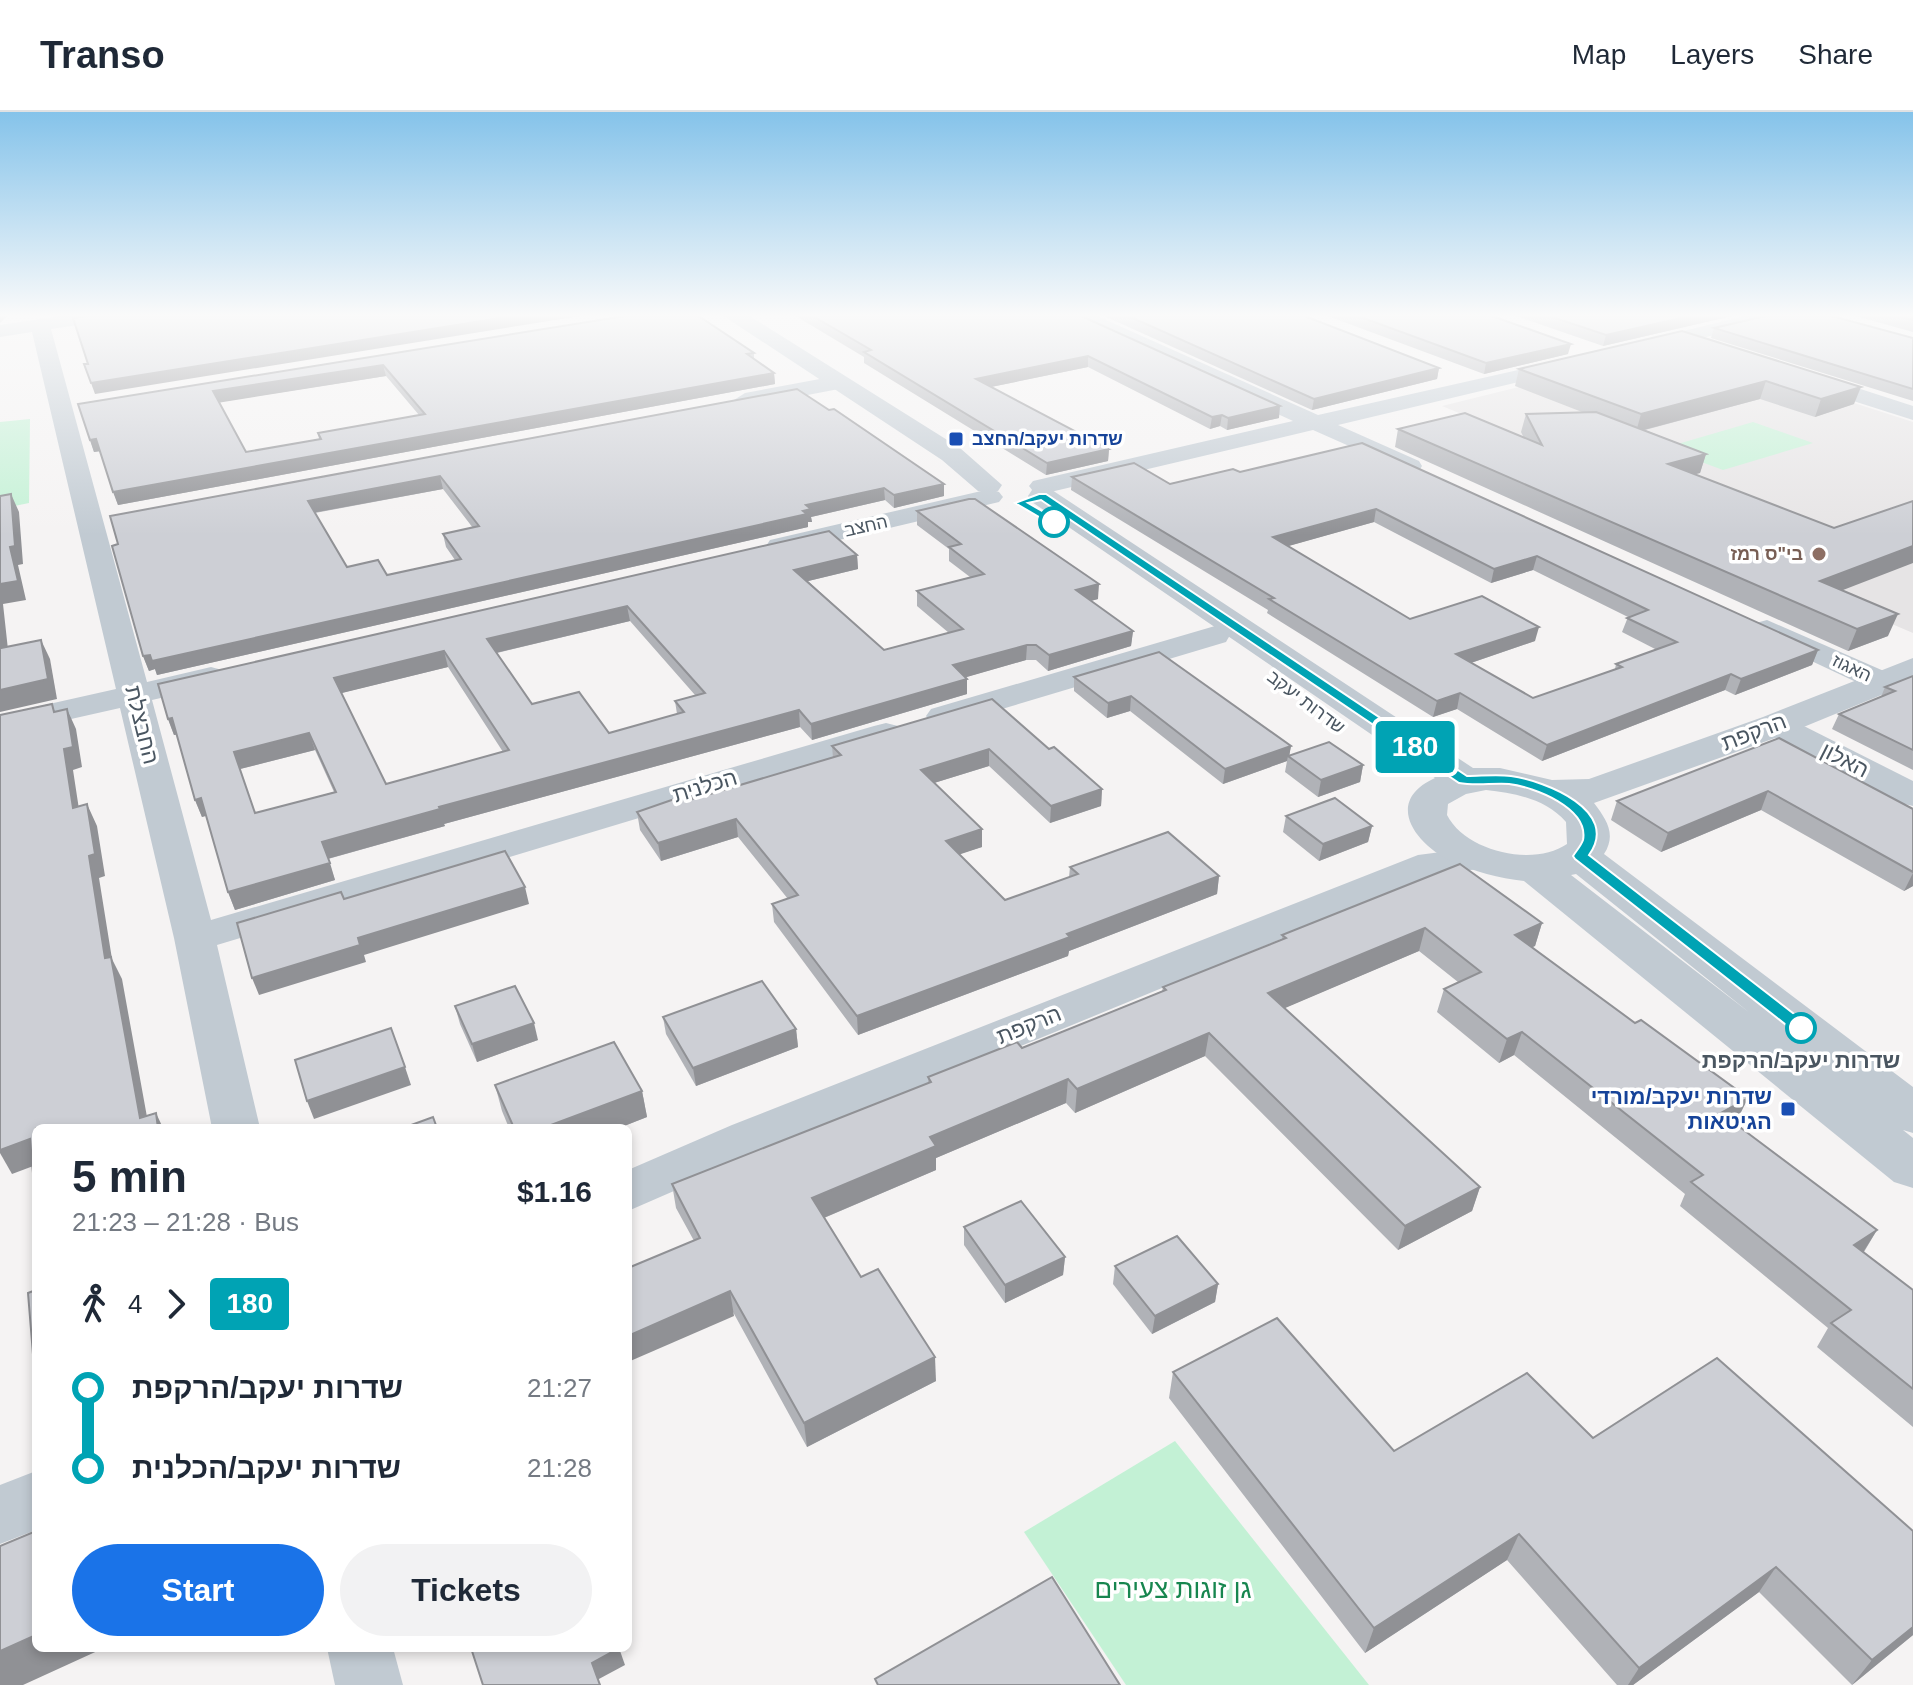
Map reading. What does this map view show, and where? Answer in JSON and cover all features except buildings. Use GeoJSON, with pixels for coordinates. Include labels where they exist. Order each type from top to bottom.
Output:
{"type":"FeatureCollection","features":[{"type":"Feature","properties":{"kind":"street","name":"החבצלת"},"geometry":{"type":"LineString","coordinates":[[63,388],[98,519],[134,695],[195,938],[235,1124]]}},
{"type":"Feature","properties":{"kind":"street"},"geometry":{"type":"LineString","coordinates":[[727,403],[807,388]]}},
{"type":"Feature","properties":{"kind":"street","name":"שדרות יעקב"},"geometry":{"type":"LineString","coordinates":[[845,388],[951,454],[1016,489],[1054,522],[1215,635],[1448,788]]}},
{"type":"Feature","properties":{"kind":"street","name":"שדרות יעקב"},"geometry":{"type":"LineString","coordinates":[[865,388],[1016,489],[1448,788]]}},
{"type":"Feature","properties":{"kind":"street"},"geometry":{"type":"LineString","coordinates":[[1240,388],[1434,477]]}},
{"type":"Feature","properties":{"kind":"street","name":"החצב"},"geometry":{"type":"LineString","coordinates":[[757,551],[1016,489],[1318,424],[1466,388]]}},
{"type":"Feature","properties":{"kind":"street"},"geometry":{"type":"LineString","coordinates":[[1836,388],[1913,413]]}},
{"type":"Feature","properties":{"kind":"street","name":"האגוז"},"geometry":{"type":"LineString","coordinates":[[1738,616],[1898,676]]}},
{"type":"Feature","properties":{"kind":"street","name":"הכלנית"},"geometry":{"type":"LineString","coordinates":[[195,938],[1215,635]]}},
{"type":"Feature","properties":{"kind":"street"},"geometry":{"type":"LineString","coordinates":[[0,725],[243,670]]}},
{"type":"Feature","properties":{"kind":"street","name":"הרקפת"},"geometry":{"type":"LineString","coordinates":[[1568,824],[1776,725],[1898,676]]}},
{"type":"Feature","properties":{"kind":"street","name":"האלון"},"geometry":{"type":"LineString","coordinates":[[1776,725],[1913,795]]}},
{"type":"Feature","properties":{"kind":"street"},"geometry":{"type":"LineString","coordinates":[[1568,824],[1506,866],[1457,848],[1436,849],[1427,807],[1448,788],[1511,780],[1568,824],[1913,1114]]}},
{"type":"Feature","properties":{"kind":"street"},"geometry":{"type":"LineString","coordinates":[[1568,824],[1913,1167]]}},
{"type":"Feature","properties":{"kind":"street","name":"הרקפת"},"geometry":{"type":"LineString","coordinates":[[632,1190],[1436,849]]}},
{"type":"Feature","properties":{"kind":"street"},"geometry":{"type":"LineString","coordinates":[[0,1515],[32,1502]]}},
{"type":"Feature","properties":{"kind":"street"},"geometry":{"type":"LineString","coordinates":[[361,1652],[369,1685]]}},
{"type":"Feature","properties":{"kind":"shaded area","name":"בי\"ס רמז"},"geometry":{"type":"Polygon","coordinates":[[[1513,388],[1809,388],[1913,422],[1913,633],[1452,437],[1491,426],[1442,406],[1513,388]]]}},
{"type":"Feature","properties":{"kind":"green space"},"geometry":{"type":"Polygon","coordinates":[[[30,419],[29,503],[0,509],[0,422],[30,419]]]}},
{"type":"Feature","properties":{"kind":"green space"},"geometry":{"type":"Polygon","coordinates":[[[1753,422],[1813,443],[1723,470],[1664,448],[1753,422]]]}},
{"type":"Feature","properties":{"kind":"green space","name":"גן זוגות צעירים"},"geometry":{"type":"Polygon","coordinates":[[[1175,1441],[1369,1685],[1126,1685],[1024,1532],[1175,1441]]]}},
{"type":"Feature","properties":{"kind":"bus line","name":"180"},"geometry":{"type":"LineString","coordinates":[[1054,522],[1020,503],[1042,496],[1464,780],[1511,780],[1562,798],[1580,812],[1590,827],[1590,843],[1580,856],[1801,1028]]}},
{"type":"Feature","properties":{"kind":"place","name":"שדרות יעקב/החצב"},"geometry":{"type":"Point","coordinates":[956,439]}},
{"type":"Feature","properties":{"kind":"place","name":"בי\"ס רמז"},"geometry":{"type":"Point","coordinates":[1819,554]}},
{"type":"Feature","properties":{"kind":"place","name":"שדרות יעקב/הרקפת"},"geometry":{"type":"Point","coordinates":[1801,1028]}},
{"type":"Feature","properties":{"kind":"place","name":"שדרות יעקב/מורדי הגיטאות"},"geometry":{"type":"Point","coordinates":[1788,1109]}}]}
